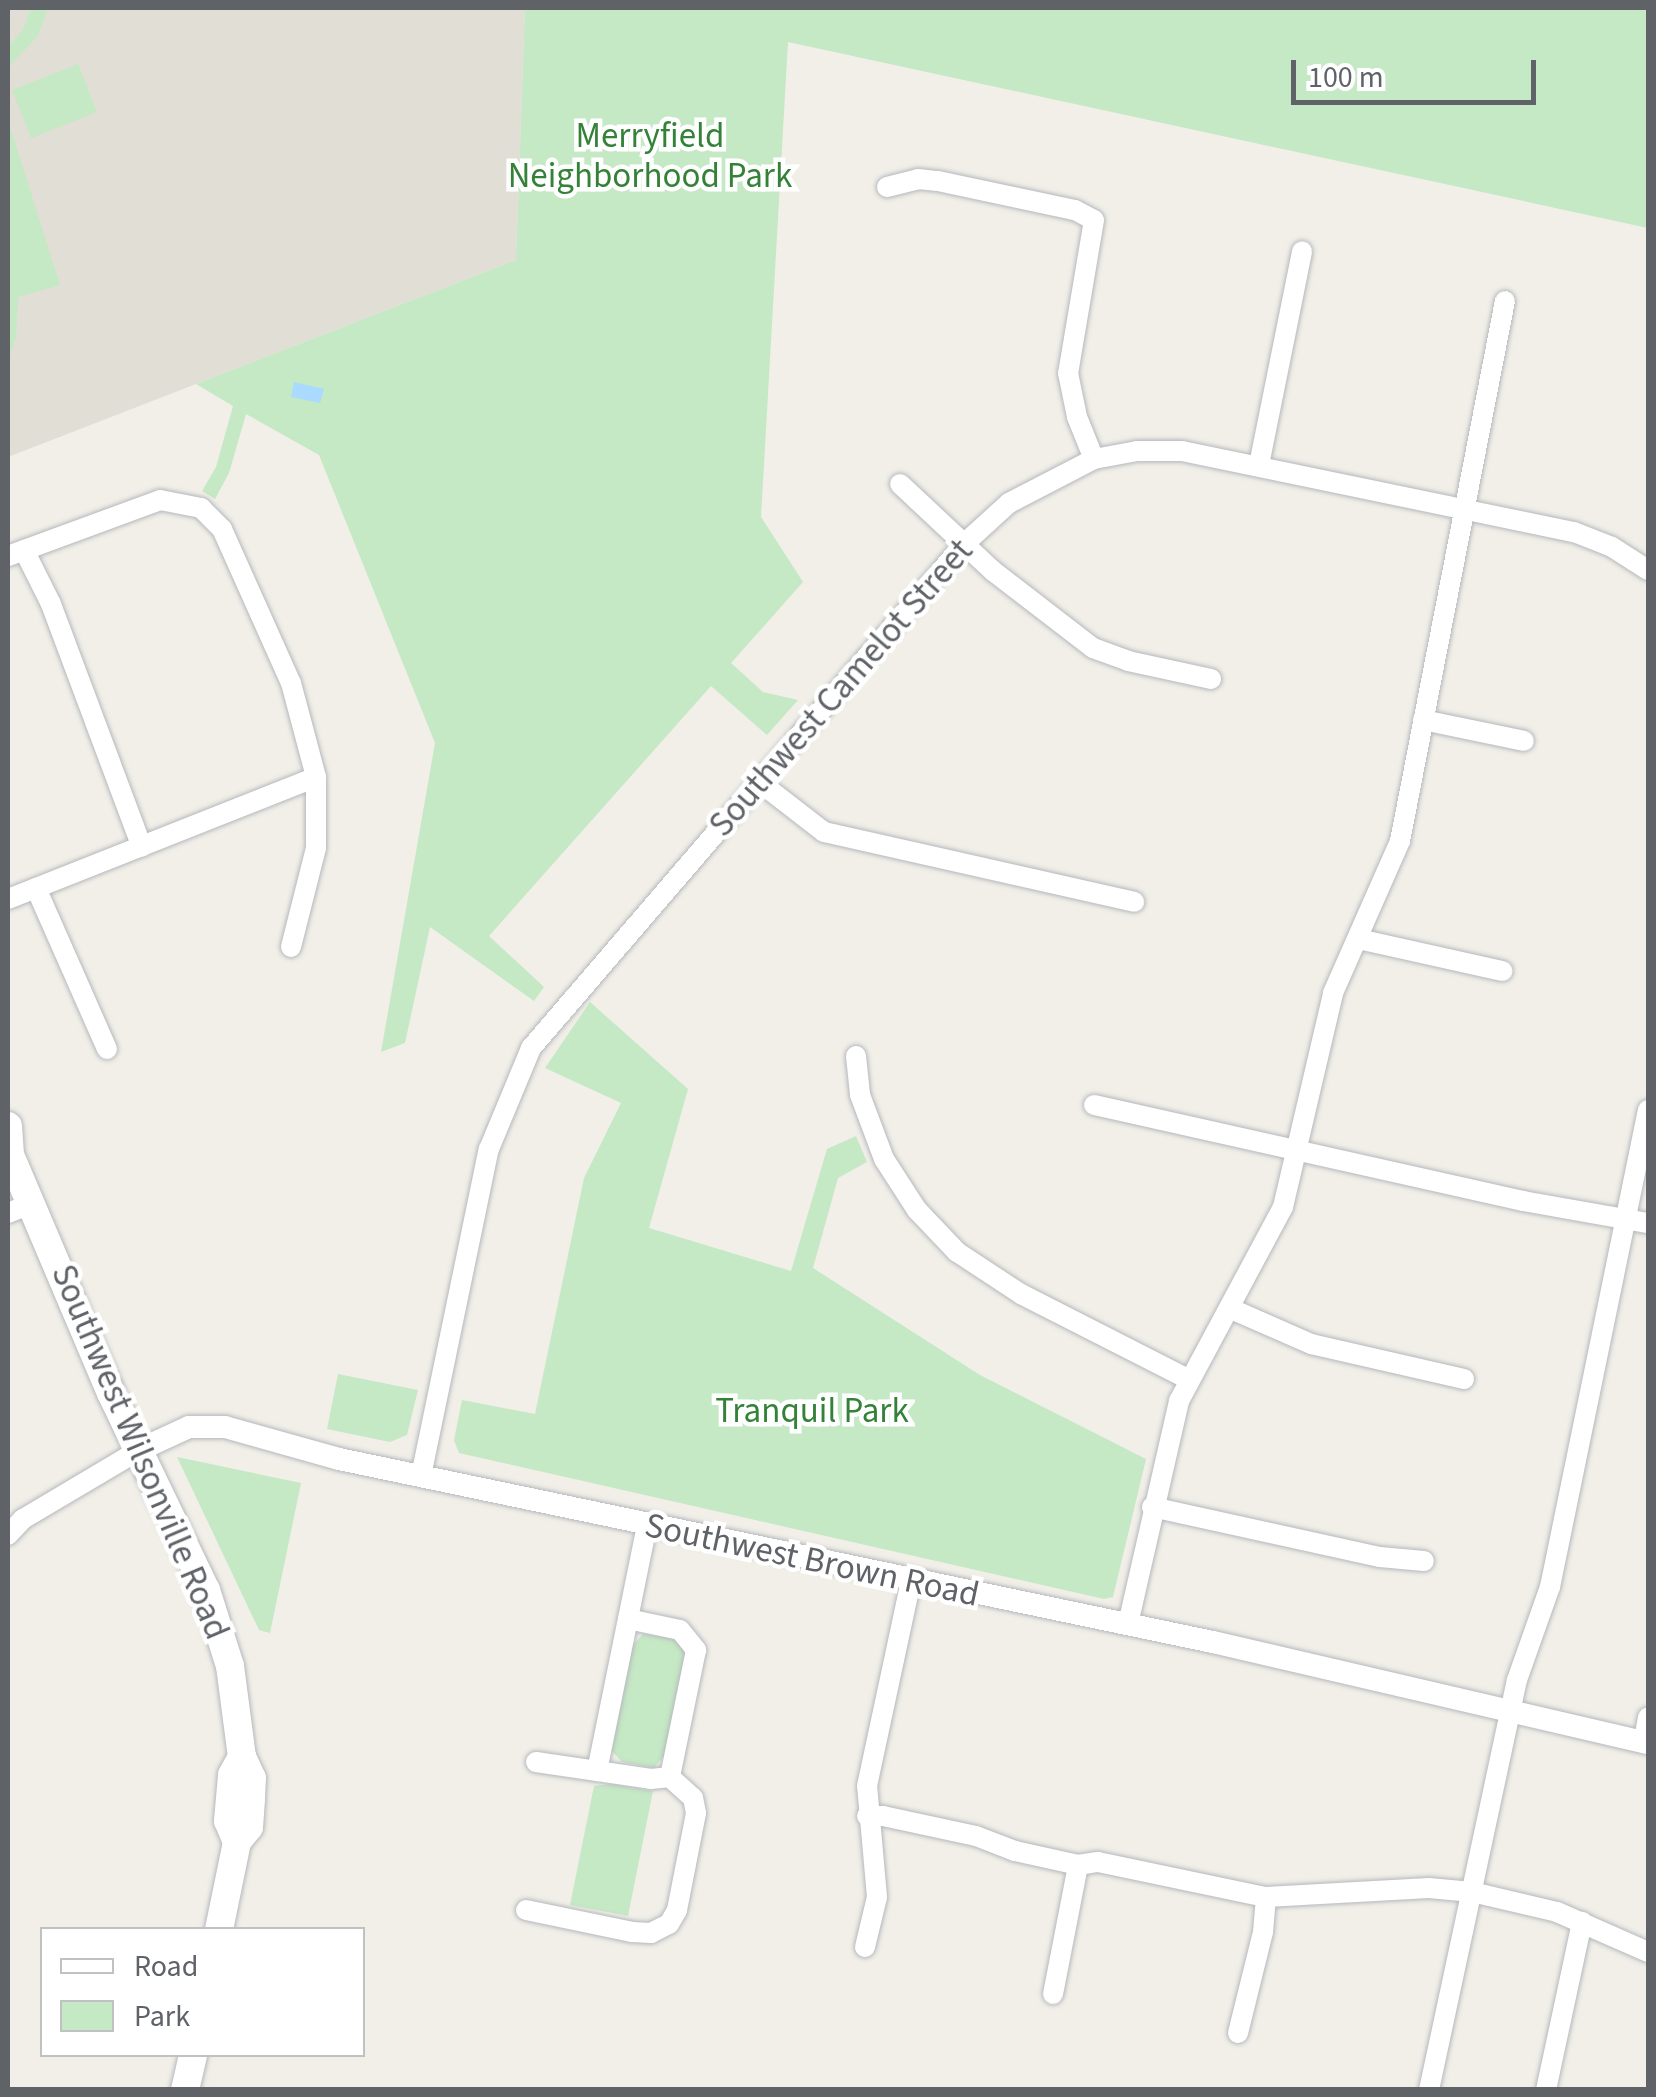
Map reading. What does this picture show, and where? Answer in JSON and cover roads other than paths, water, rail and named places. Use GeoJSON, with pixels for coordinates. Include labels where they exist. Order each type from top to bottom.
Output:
{"type":"FeatureCollection","features":[{"type":"Feature","properties":{"kind":"main road","name":"Southwest Wilsonville Road"},"geometry":{"type":"LineString","coordinates":[[8,1126],[9,1154],[20,1208],[215,1615],[230,1666],[242,1757],[252,1778],[249,1827],[236,1842],[220,1927]]}},
{"type":"Feature","properties":{"kind":"main road"},"geometry":{"type":"LineString","coordinates":[[185,2090],[192,2057]]}},
{"type":"Feature","properties":{"kind":"street"},"geometry":{"type":"LineString","coordinates":[[887,187],[918,179],[938,181],[1075,210],[1094,220],[1068,373],[1078,417],[1094,458]]}},
{"type":"Feature","properties":{"kind":"street"},"geometry":{"type":"LineString","coordinates":[[1259,464],[1302,251]]}},
{"type":"Feature","properties":{"kind":"street"},"geometry":{"type":"LineString","coordinates":[[1128,1624],[1168,1436],[1188,1378],[1283,1207],[1333,993],[1400,841],[1505,301]]}},
{"type":"Feature","properties":{"kind":"street","name":"Southwest Camelot Street"},"geometry":{"type":"LineString","coordinates":[[421,1476],[489,1149],[531,1048],[964,544],[1009,504],[1094,458],[1137,451],[1182,451],[1574,532],[1646,561]]}},
{"type":"Feature","properties":{"kind":"street"},"geometry":{"type":"LineString","coordinates":[[900,484],[1062,628],[1092,648],[1128,661],[1210,679]]}},
{"type":"Feature","properties":{"kind":"street"},"geometry":{"type":"LineString","coordinates":[[142,847],[50,604],[16,553],[143,503],[178,500],[201,508],[222,529],[291,683],[316,776],[316,848],[291,948]]}},
{"type":"Feature","properties":{"kind":"street"},"geometry":{"type":"LineString","coordinates":[[1423,720],[1524,741]]}},
{"type":"Feature","properties":{"kind":"street"},"geometry":{"type":"LineString","coordinates":[[8,899],[316,776]]}},
{"type":"Feature","properties":{"kind":"street"},"geometry":{"type":"LineString","coordinates":[[758,781],[824,832],[1134,902]]}},
{"type":"Feature","properties":{"kind":"street"},"geometry":{"type":"LineString","coordinates":[[36,888],[107,1049]]}},
{"type":"Feature","properties":{"kind":"street"},"geometry":{"type":"LineString","coordinates":[[1358,939],[1502,971]]}},
{"type":"Feature","properties":{"kind":"street"},"geometry":{"type":"LineString","coordinates":[[856,1056],[860,1096],[884,1159],[917,1210],[958,1252],[1021,1294],[1188,1378]]}},
{"type":"Feature","properties":{"kind":"street"},"geometry":{"type":"LineString","coordinates":[[1094,1105],[1523,1200],[1648,1223]]}},
{"type":"Feature","properties":{"kind":"street"},"geometry":{"type":"LineString","coordinates":[[1429,2090],[1512,1709],[1550,1587],[1648,1110]]}},
{"type":"Feature","properties":{"kind":"street"},"geometry":{"type":"LineString","coordinates":[[1229,1308],[1311,1344],[1464,1379]]}},
{"type":"Feature","properties":{"kind":"street","name":"Southwest Brown Road"},"geometry":{"type":"LineString","coordinates":[[8,1535],[22,1520],[138,1450],[179,1430],[211,1426],[647,1526],[1647,1735]]}},
{"type":"Feature","properties":{"kind":"street"},"geometry":{"type":"LineString","coordinates":[[1152,1507],[1380,1557],[1424,1561]]}},
{"type":"Feature","properties":{"kind":"street"},"geometry":{"type":"LineString","coordinates":[[597,1771],[647,1526]]}},
{"type":"Feature","properties":{"kind":"street"},"geometry":{"type":"LineString","coordinates":[[865,1947],[877,1882],[867,1816],[867,1786],[910,1580]]}},
{"type":"Feature","properties":{"kind":"street"},"geometry":{"type":"LineString","coordinates":[[628,1619],[680,1630],[696,1650],[670,1778]]}},
{"type":"Feature","properties":{"kind":"street"},"geometry":{"type":"LineString","coordinates":[[526,1910],[632,1932],[651,1933],[669,1924],[677,1910],[696,1813],[693,1798],[670,1778],[536,1762]]}},
{"type":"Feature","properties":{"kind":"street"},"geometry":{"type":"LineString","coordinates":[[867,1816],[976,1836],[1015,1851],[1078,1865],[1098,1862],[1266,1897],[1430,1888],[1472,1892],[1582,1922],[1648,1952]]}},
{"type":"Feature","properties":{"kind":"street"},"geometry":{"type":"LineString","coordinates":[[1054,1994],[1078,1865]]}},
{"type":"Feature","properties":{"kind":"street"},"geometry":{"type":"LineString","coordinates":[[1238,2034],[1263,1932],[1266,1897]]}},
{"type":"Feature","properties":{"kind":"street"},"geometry":{"type":"LineString","coordinates":[[1546,2090],[1582,1922]]}},
{"type":"Feature","properties":{"kind":"water"},"geometry":{"type":"Polygon","coordinates":[[[294,382],[324,389],[320,403],[291,397],[294,382]]]}},
{"type":"Feature","properties":{"kind":"park label","name":"Merryfield Neighborhood Park"},"geometry":{"type":"Point","coordinates":[650,156]}},
{"type":"Feature","properties":{"kind":"park label","name":"Tranquil Park"},"geometry":{"type":"Point","coordinates":[812,1411]}}]}
